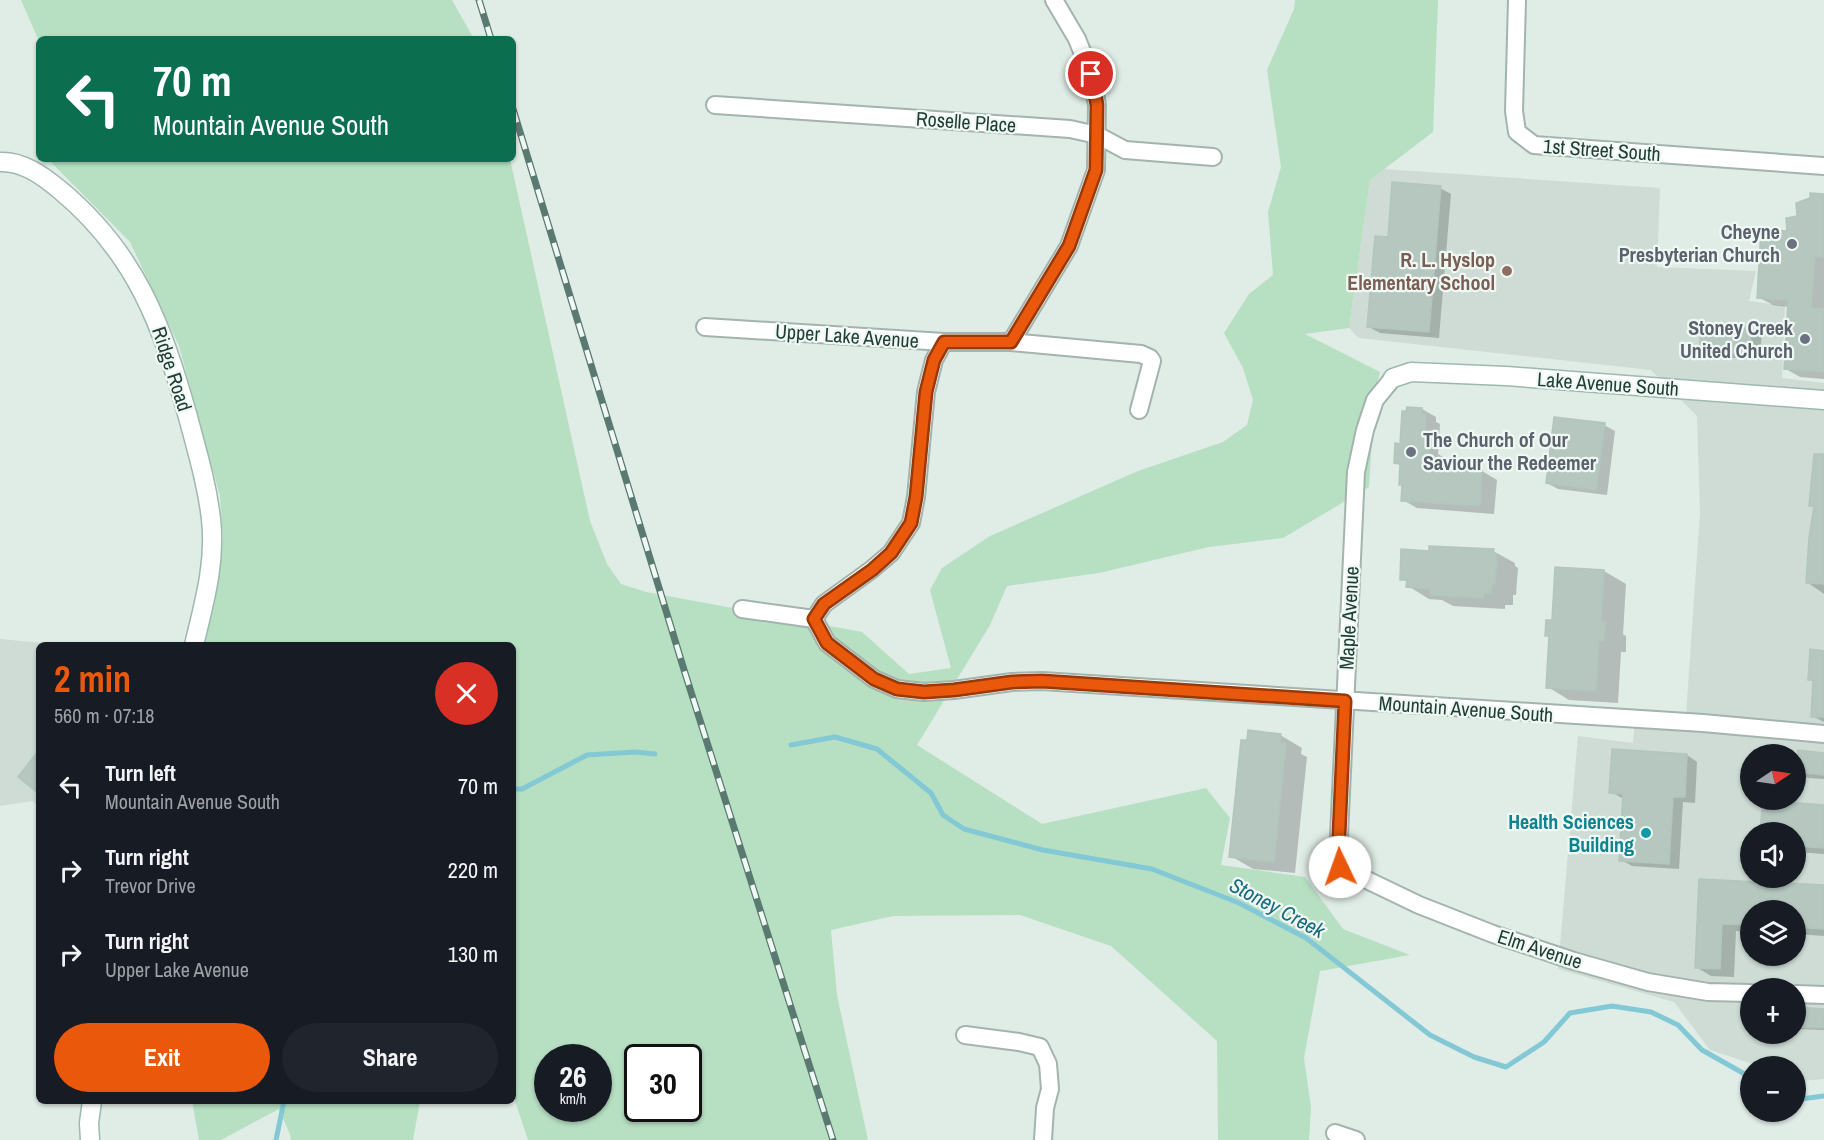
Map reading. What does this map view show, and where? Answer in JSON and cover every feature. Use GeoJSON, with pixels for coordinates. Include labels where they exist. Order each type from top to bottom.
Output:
{"type":"FeatureCollection","features":[{"type":"Feature","properties":{"kind":"main road","name":"Ridge Road"},"geometry":{"type":"LineString","coordinates":[[0,162],[23,166],[44,177],[76,204],[108,237],[146,295],[182,396],[204,477],[212,520],[213,551],[209,585],[195,642]]}},
{"type":"Feature","properties":{"kind":"main road","name":"Lake Avenue South"},"geometry":{"type":"LineString","coordinates":[[1393,378],[1411,372],[1506,376],[1824,400]]}},
{"type":"Feature","properties":{"kind":"main road"},"geometry":{"type":"LineString","coordinates":[[90,1140],[92,1104]]}},
{"type":"Feature","properties":{"kind":"street"},"geometry":{"type":"LineString","coordinates":[[1011,342],[1069,246],[1096,170],[1097,105],[1091,74],[1077,39],[1054,0]]}},
{"type":"Feature","properties":{"kind":"street","name":"1st Street South"},"geometry":{"type":"LineString","coordinates":[[1517,0],[1514,111],[1517,132],[1534,145],[1824,166]]}},
{"type":"Feature","properties":{"kind":"street","name":"Roselle Place"},"geometry":{"type":"LineString","coordinates":[[715,105],[1070,129],[1098,135],[1125,150],[1213,157]]}},
{"type":"Feature","properties":{"kind":"street","name":"Upper Lake Avenue"},"geometry":{"type":"LineString","coordinates":[[705,327],[944,342],[1011,342],[1141,354],[1152,361],[1139,410]]}},
{"type":"Feature","properties":{"kind":"street"},"geometry":{"type":"LineString","coordinates":[[742,609],[814,619],[824,604],[872,570],[891,553],[911,523],[916,497],[926,392],[934,360],[944,342]]}},
{"type":"Feature","properties":{"kind":"street","name":"Maple Avenue"},"geometry":{"type":"LineString","coordinates":[[1340,867],[1338,857],[1356,472],[1374,400],[1393,378]]}},
{"type":"Feature","properties":{"kind":"street","name":"Mountain Avenue South"},"geometry":{"type":"LineString","coordinates":[[814,619],[827,643],[874,679],[897,689],[924,692],[1042,681],[1703,723],[1824,734]]}},
{"type":"Feature","properties":{"kind":"street","name":"Elm Avenue"},"geometry":{"type":"LineString","coordinates":[[1340,867],[1419,904],[1493,934],[1574,962],[1648,982],[1708,992],[1740,993]]}},
{"type":"Feature","properties":{"kind":"street"},"geometry":{"type":"LineString","coordinates":[[1806,994],[1824,995]]}},
{"type":"Feature","properties":{"kind":"street"},"geometry":{"type":"LineString","coordinates":[[965,1035],[1040,1047],[1048,1064],[1050,1089],[1045,1108],[1043,1140]]}},
{"type":"Feature","properties":{"kind":"street"},"geometry":{"type":"LineString","coordinates":[[1335,1133],[1356,1140]]}},
{"type":"Feature","properties":{"kind":"shaded area"},"geometry":{"type":"Polygon","coordinates":[[[1384,169],[1660,188],[1657,267],[1756,271],[1749,301],[1785,306],[1782,378],[1824,383],[1824,1079],[1806,1081],[1806,1056],[1740,1056],[1740,1060],[1710,1050],[1674,1002],[1558,969],[1578,736],[1633,743],[1636,709],[1686,714],[1700,513],[1697,416],[1651,370],[1359,338],[1349,328],[1370,180],[1384,169]]]}},
{"type":"Feature","properties":{"kind":"shaded area"},"geometry":{"type":"Polygon","coordinates":[[[0,639],[36,642],[36,804],[33,801],[0,806],[0,639]]]}},
{"type":"Feature","properties":{"kind":"green space"},"geometry":{"type":"Polygon","coordinates":[[[21,0],[452,0],[472,36],[37,36],[21,0]]]}},
{"type":"Feature","properties":{"kind":"green space"},"geometry":{"type":"Polygon","coordinates":[[[1295,0],[1438,0],[1433,132],[1370,180],[1349,328],[1305,334],[1380,372],[1375,392],[1369,487],[1283,538],[1209,547],[1099,573],[1007,586],[990,625],[917,745],[1042,824],[1206,788],[1230,818],[1221,865],[1305,877],[1343,929],[1410,955],[1320,971],[1304,1058],[1311,1107],[1309,1140],[1218,1140],[1217,1041],[1111,946],[1020,915],[893,916],[831,930],[837,995],[868,1140],[528,1140],[516,1104],[516,642],[205,642],[223,538],[220,496],[179,346],[130,242],[51,162],[511,162],[590,521],[607,564],[621,584],[646,592],[862,632],[909,674],[951,668],[930,590],[942,568],[990,536],[1138,471],[1223,442],[1247,425],[1253,400],[1243,368],[1224,333],[1249,294],[1273,275],[1268,212],[1281,167],[1267,70],[1294,9],[1295,0]]]}},
{"type":"Feature","properties":{"kind":"green space"},"geometry":{"type":"Polygon","coordinates":[[[193,1104],[419,1104],[413,1140],[290,1140],[291,1137],[279,1109],[221,1140],[199,1140],[193,1104]]]}},
{"type":"Feature","properties":{"kind":"building"},"geometry":{"type":"Polygon","coordinates":[[[1392,182],[1441,186],[1429,332],[1367,327],[1375,236],[1388,237],[1392,182]]]}},
{"type":"Feature","properties":{"kind":"building","name":"Cheyne Presbyterian Church"},"geometry":{"type":"Polygon","coordinates":[[[1810,193],[1824,194],[1824,257],[1815,257],[1811,308],[1824,309],[1824,372],[1784,369],[1788,300],[1757,298],[1761,229],[1787,231],[1786,218],[1797,216],[1796,203],[1810,198],[1810,193]]]}},
{"type":"Feature","properties":{"kind":"building"},"geometry":{"type":"Polygon","coordinates":[[[1702,323],[1752,328],[1749,355],[1699,350],[1702,323]]]}},
{"type":"Feature","properties":{"kind":"building","name":"The Church of Our Saviour the Redeemer"},"geometry":{"type":"Polygon","coordinates":[[[1407,407],[1422,408],[1422,413],[1426,414],[1424,447],[1429,447],[1428,457],[1451,459],[1450,468],[1482,470],[1480,506],[1401,501],[1400,464],[1394,463],[1395,443],[1400,444],[1402,411],[1406,411],[1407,407]]]}},
{"type":"Feature","properties":{"kind":"building"},"geometry":{"type":"Polygon","coordinates":[[[1554,417],[1605,423],[1596,490],[1546,483],[1554,417]]]}},
{"type":"Feature","properties":{"kind":"building"},"geometry":{"type":"Polygon","coordinates":[[[1814,454],[1824,454],[1824,584],[1806,583],[1814,506],[1809,506],[1814,454]]]}},
{"type":"Feature","properties":{"kind":"building"},"geometry":{"type":"Polygon","coordinates":[[[1429,546],[1494,549],[1493,554],[1497,554],[1495,584],[1492,583],[1491,594],[1484,593],[1483,598],[1430,595],[1430,589],[1406,587],[1407,580],[1400,580],[1401,549],[1429,551],[1429,546]]]}},
{"type":"Feature","properties":{"kind":"building"},"geometry":{"type":"Polygon","coordinates":[[[1555,567],[1604,570],[1601,622],[1605,622],[1604,641],[1599,640],[1596,691],[1546,688],[1549,636],[1545,636],[1546,620],[1552,620],[1555,567]]]}},
{"type":"Feature","properties":{"kind":"building"},"geometry":{"type":"Polygon","coordinates":[[[1810,649],[1824,651],[1824,717],[1811,717],[1813,680],[1808,680],[1810,649]]]}},
{"type":"Feature","properties":{"kind":"building"},"geometry":{"type":"Polygon","coordinates":[[[1248,730],[1281,734],[1280,743],[1286,743],[1274,862],[1229,857],[1241,740],[1247,740],[1248,730]]]}},
{"type":"Feature","properties":{"kind":"building","name":"Health Sciences Building"},"geometry":{"type":"Polygon","coordinates":[[[1612,749],[1687,754],[1685,797],[1673,797],[1669,864],[1619,861],[1623,794],[1609,793],[1612,749]]]}},
{"type":"Feature","properties":{"kind":"building"},"geometry":{"type":"Polygon","coordinates":[[[1806,751],[1824,753],[1824,775],[1806,773],[1806,751]]]}},
{"type":"Feature","properties":{"kind":"building"},"geometry":{"type":"Polygon","coordinates":[[[36,754],[36,792],[18,777],[36,754]]]}},
{"type":"Feature","properties":{"kind":"building"},"geometry":{"type":"Polygon","coordinates":[[[1806,804],[1824,805],[1824,848],[1806,847],[1806,822],[1761,822],[1762,810],[1806,810],[1806,804]]]}},
{"type":"Feature","properties":{"kind":"building"},"geometry":{"type":"Polygon","coordinates":[[[1699,879],[1740,881],[1740,888],[1806,888],[1806,884],[1824,885],[1824,929],[1806,928],[1806,900],[1740,900],[1740,925],[1722,924],[1720,969],[1695,968],[1699,879]]]}},
{"type":"Feature","properties":{"kind":"building"},"geometry":{"type":"Polygon","coordinates":[[[1806,1008],[1824,1009],[1824,1028],[1806,1027],[1806,1008]]]}},
{"type":"Feature","properties":{"kind":"waterway","name":"Stoney Creek"},"geometry":{"type":"LineString","coordinates":[[791,745],[835,737],[877,749],[931,793],[943,815],[964,829],[1043,850],[1152,869],[1239,903],[1306,938],[1430,1035],[1474,1057],[1506,1067],[1544,1042],[1570,1013],[1612,1006],[1651,1012],[1678,1025],[1702,1050],[1740,1071]]}},
{"type":"Feature","properties":{"kind":"waterway","name":"Stoney Creek"},"geometry":{"type":"LineString","coordinates":[[516,789],[522,789],[587,755],[635,752],[655,754]]}},
{"type":"Feature","properties":{"kind":"waterway","name":"Stoney Creek"},"geometry":{"type":"LineString","coordinates":[[1806,1098],[1824,1096]]}},
{"type":"Feature","properties":{"kind":"waterway","name":"Stoney Creek"},"geometry":{"type":"LineString","coordinates":[[276,1140],[283,1104]]}},
{"type":"Feature","properties":{"kind":"railway"},"geometry":{"type":"LineString","coordinates":[[479,0],[490,36]]}},
{"type":"Feature","properties":{"kind":"railway"},"geometry":{"type":"LineString","coordinates":[[516,119],[685,673],[833,1140]]}},
{"type":"Feature","properties":{"kind":"place","name":"Cheyne Presbyterian Church"},"geometry":{"type":"Point","coordinates":[1792,244]}},
{"type":"Feature","properties":{"kind":"place","name":"R. L. Hyslop Elementary School"},"geometry":{"type":"Point","coordinates":[1507,271]}},
{"type":"Feature","properties":{"kind":"place","name":"Stoney Creek United Church"},"geometry":{"type":"Point","coordinates":[1805,339]}},
{"type":"Feature","properties":{"kind":"place","name":"The Church of Our Saviour the Redeemer"},"geometry":{"type":"Point","coordinates":[1411,452]}},
{"type":"Feature","properties":{"kind":"place","name":"Health Sciences Building"},"geometry":{"type":"Point","coordinates":[1646,833]}},
{"type":"Feature","properties":{"kind":"route"},"geometry":{"type":"LineString","coordinates":[[1091,74],[1097,105],[1096,170],[1069,246],[1011,342],[944,342],[934,360],[926,392],[916,497],[911,523],[891,553],[872,570],[824,604],[814,619],[827,643],[874,679],[897,689],[924,692],[1042,681],[1345,701],[1338,857],[1340,867]]}}]}
